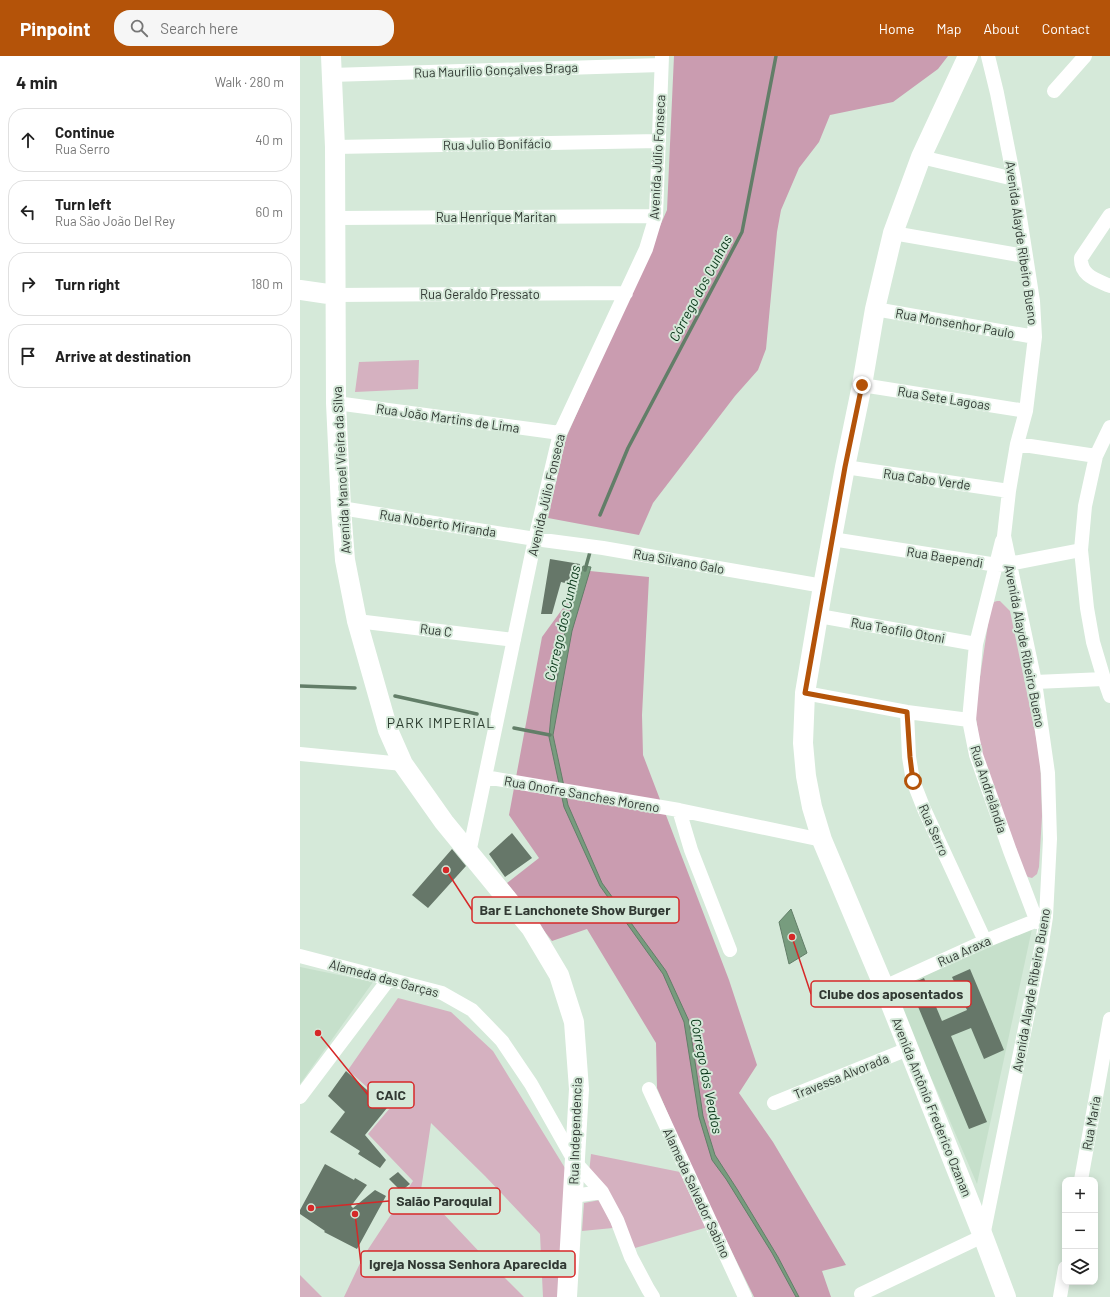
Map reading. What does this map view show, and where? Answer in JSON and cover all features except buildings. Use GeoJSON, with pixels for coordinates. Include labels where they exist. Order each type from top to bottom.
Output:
{"type":"FeatureCollection","features":[{"type":"Feature","properties":{"kind":"street","name":"Avenida Antônio Frederico Ozanan"},"geometry":{"type":"LineString","coordinates":[[968,56],[922,157],[893,233],[875,309],[862,385],[823,586],[805,693],[803,743],[806,776],[812,807],[822,840],[884,987],[984,1236],[1006,1297]]}},
{"type":"Feature","properties":{"kind":"street","name":"Avenida Alayde Ribeiro Bueno"},"geometry":{"type":"LineString","coordinates":[[984,1236],[1040,957],[1041,919],[1050,839],[1048,773],[1034,682],[1003,565],[1004,536],[1009,491],[1017,444],[1026,411],[1035,337],[1033,301],[1014,179],[988,56]]}},
{"type":"Feature","properties":{"kind":"street"},"geometry":{"type":"LineString","coordinates":[[1054,91],[1085,56]]}},
{"type":"Feature","properties":{"kind":"street","name":"Rua Maurilio Gonçalves Braga"},"geometry":{"type":"LineString","coordinates":[[331,65],[662,61]]}},
{"type":"Feature","properties":{"kind":"street","name":"Avenida Júlio Fonseca"},"geometry":{"type":"LineString","coordinates":[[469,853],[535,539],[560,433],[646,249],[656,216],[662,61]]}},
{"type":"Feature","properties":{"kind":"street","name":"Avenida Manoel Vieira da Silva"},"geometry":{"type":"LineString","coordinates":[[331,65],[335,147],[336,403],[345,560],[358,621],[388,730],[403,764],[469,853]]}},
{"type":"Feature","properties":{"kind":"street","name":"Rua Julio Bonifácio"},"geometry":{"type":"LineString","coordinates":[[335,147],[659,141]]}},
{"type":"Feature","properties":{"kind":"street"},"geometry":{"type":"LineString","coordinates":[[922,157],[1014,179]]}},
{"type":"Feature","properties":{"kind":"street","name":"Rua Henrique Maritan"},"geometry":{"type":"LineString","coordinates":[[336,218],[656,216]]}},
{"type":"Feature","properties":{"kind":"street"},"geometry":{"type":"LineString","coordinates":[[1110,216],[1081,258],[1082,269],[1085,274],[1110,286]]}},
{"type":"Feature","properties":{"kind":"street"},"geometry":{"type":"LineString","coordinates":[[893,233],[1025,256]]}},
{"type":"Feature","properties":{"kind":"street"},"geometry":{"type":"LineString","coordinates":[[300,290],[335,295]]}},
{"type":"Feature","properties":{"kind":"street","name":"Rua Geraldo Pressato"},"geometry":{"type":"LineString","coordinates":[[335,295],[626,293]]}},
{"type":"Feature","properties":{"kind":"street","name":"Rua Monsenhor Paulo"},"geometry":{"type":"LineString","coordinates":[[875,309],[1035,337]]}},
{"type":"Feature","properties":{"kind":"street","name":"Rua Sete Lagoas"},"geometry":{"type":"LineString","coordinates":[[862,385],[1026,411]]}},
{"type":"Feature","properties":{"kind":"street","name":"Rua João Martins de Lima"},"geometry":{"type":"LineString","coordinates":[[336,403],[560,433]]}},
{"type":"Feature","properties":{"kind":"street"},"geometry":{"type":"LineString","coordinates":[[1110,427],[1096,456],[1085,506],[1081,550],[1088,615],[1093,642],[1110,696]]}},
{"type":"Feature","properties":{"kind":"street"},"geometry":{"type":"LineString","coordinates":[[1017,444],[1096,456]]}},
{"type":"Feature","properties":{"kind":"street","name":"Rua Cabo Verde"},"geometry":{"type":"LineString","coordinates":[[845,467],[1009,491]]}},
{"type":"Feature","properties":{"kind":"street","name":"Rua Noberto Miranda"},"geometry":{"type":"LineString","coordinates":[[341,508],[535,539]]}},
{"type":"Feature","properties":{"kind":"street","name":"Rua Silvano Galo"},"geometry":{"type":"LineString","coordinates":[[535,539],[603,548],[823,586]]}},
{"type":"Feature","properties":{"kind":"street","name":"Rua Baependi"},"geometry":{"type":"LineString","coordinates":[[832,539],[1003,565],[1081,550]]}},
{"type":"Feature","properties":{"kind":"street","name":"Rua Andrelândia"},"geometry":{"type":"LineString","coordinates":[[1003,565],[976,644],[970,720],[976,755],[1010,851],[1041,919]]}},
{"type":"Feature","properties":{"kind":"street","name":"Rua Teofilo Otoni"},"geometry":{"type":"LineString","coordinates":[[819,616],[976,644]]}},
{"type":"Feature","properties":{"kind":"street","name":"Rua C"},"geometry":{"type":"LineString","coordinates":[[358,621],[514,640]]}},
{"type":"Feature","properties":{"kind":"street"},"geometry":{"type":"LineString","coordinates":[[1034,682],[1104,679]]}},
{"type":"Feature","properties":{"kind":"street"},"geometry":{"type":"LineString","coordinates":[[805,693],[907,712],[970,720]]}},
{"type":"Feature","properties":{"kind":"street","name":"Rua Serro"},"geometry":{"type":"LineString","coordinates":[[907,712],[913,781],[924,809],[985,941]]}},
{"type":"Feature","properties":{"kind":"street"},"geometry":{"type":"LineString","coordinates":[[300,754],[403,764]]}},
{"type":"Feature","properties":{"kind":"street","name":"Rua Onofre Sanches Moreno"},"geometry":{"type":"LineString","coordinates":[[485,777],[679,810],[822,840]]}},
{"type":"Feature","properties":{"kind":"street"},"geometry":{"type":"LineString","coordinates":[[679,810],[691,850],[730,950]]}},
{"type":"Feature","properties":{"kind":"street","name":"Rua Independencia"},"geometry":{"type":"LineString","coordinates":[[469,853],[531,928],[559,975],[574,1022],[579,1089],[576,1162],[567,1297]]}},
{"type":"Feature","properties":{"kind":"street","name":"Rua Araxa"},"geometry":{"type":"LineString","coordinates":[[884,987],[985,941],[1041,919]]}},
{"type":"Feature","properties":{"kind":"street","name":"Alameda das Garças"},"geometry":{"type":"LineString","coordinates":[[300,956],[442,993],[472,1010],[502,1041],[531,1084],[576,1162],[602,1192],[617,1220],[631,1257],[653,1297]]}},
{"type":"Feature","properties":{"kind":"street"},"geometry":{"type":"LineString","coordinates":[[300,1097],[389,979]]}},
{"type":"Feature","properties":{"kind":"street","name":"Rua Maria"},"geometry":{"type":"LineString","coordinates":[[1082,1177],[1110,1019]]}},
{"type":"Feature","properties":{"kind":"street","name":"Travessa Alvorada"},"geometry":{"type":"LineString","coordinates":[[774,1103],[908,1049]]}},
{"type":"Feature","properties":{"kind":"street","name":"Alameda Salvador Sabino"},"geometry":{"type":"LineString","coordinates":[[649,1089],[745,1297]]}},
{"type":"Feature","properties":{"kind":"street"},"geometry":{"type":"LineString","coordinates":[[573,1196],[602,1192]]}},
{"type":"Feature","properties":{"kind":"street"},"geometry":{"type":"LineString","coordinates":[[861,1294],[984,1236]]}},
{"type":"Feature","properties":{"kind":"street"},"geometry":{"type":"LineString","coordinates":[[1060,1297],[1062,1285]]}},
{"type":"Feature","properties":{"kind":"shaded area"},"geometry":{"type":"Polygon","coordinates":[[[674,56],[948,56],[938,69],[893,102],[830,115],[819,142],[799,168],[781,210],[777,232],[766,349],[758,370],[735,396],[653,503],[639,535],[548,518],[566,438],[667,210],[674,56]]]}},
{"type":"Feature","properties":{"kind":"shaded area"},"geometry":{"type":"Polygon","coordinates":[[[419,360],[418,389],[355,392],[359,362],[419,360]]]}},
{"type":"Feature","properties":{"kind":"shaded area"},"geometry":{"type":"Polygon","coordinates":[[[583,566],[591,567],[572,631],[553,735],[568,805],[602,883],[666,971],[689,1021],[703,1116],[715,1155],[778,1257],[799,1297],[796,1297],[772,1253],[726,1179],[712,1160],[699,1117],[684,1022],[663,974],[600,886],[564,807],[549,737],[551,715],[565,631],[583,566]]]}},
{"type":"Feature","properties":{"kind":"shaded area"},"geometry":{"type":"Polygon","coordinates":[[[590,571],[649,577],[642,715],[643,755],[729,980],[757,1065],[739,1093],[773,1142],[846,1265],[822,1271],[831,1297],[754,1297],[691,1168],[657,1088],[656,1043],[587,929],[552,941],[507,883],[539,858],[509,815],[542,637],[590,571]]]}},
{"type":"Feature","properties":{"kind":"shaded area"},"geometry":{"type":"Polygon","coordinates":[[[1000,601],[1010,611],[1040,756],[1042,816],[1039,867],[1037,874],[1032,878],[1025,874],[981,755],[975,710],[990,611],[994,602],[1000,601]]]}},
{"type":"Feature","properties":{"kind":"shaded area"},"geometry":{"type":"Polygon","coordinates":[[[791,909],[807,953],[789,964],[779,922],[791,909]]]}},
{"type":"Feature","properties":{"kind":"shaded area"},"geometry":{"type":"Polygon","coordinates":[[[1032,929],[977,1184],[938,1093],[891,990],[1032,929]]]}},
{"type":"Feature","properties":{"kind":"shaded area"},"geometry":{"type":"Polygon","coordinates":[[[300,967],[373,982],[300,1084],[300,967]]]}},
{"type":"Feature","properties":{"kind":"shaded area"},"geometry":{"type":"Polygon","coordinates":[[[398,998],[451,1012],[493,1051],[565,1168],[563,1297],[543,1297],[540,1234],[485,1176],[431,1123],[421,1190],[524,1297],[344,1297],[363,1257],[413,1181],[368,1134],[390,1108],[348,1070],[398,998]]]}},
{"type":"Feature","properties":{"kind":"shaded area"},"geometry":{"type":"Polygon","coordinates":[[[591,1154],[685,1173],[708,1227],[635,1248],[589,1173],[591,1154]]]}},
{"type":"Feature","properties":{"kind":"shaded area"},"geometry":{"type":"Polygon","coordinates":[[[600,1200],[613,1228],[582,1231],[584,1203],[600,1200]]]}},
{"type":"Feature","properties":{"kind":"shaded area"},"geometry":{"type":"Polygon","coordinates":[[[300,1275],[322,1297],[300,1297],[300,1275]]]}},
{"type":"Feature","properties":{"kind":"waterway","name":"Córrego dos Cunhas"},"geometry":{"type":"LineString","coordinates":[[600,515],[628,448],[742,232],[776,56]]}},
{"type":"Feature","properties":{"kind":"waterway","name":"Córrego dos Cunhas"},"geometry":{"type":"LineString","coordinates":[[585,570],[590,552]]}},
{"type":"Feature","properties":{"kind":"waterway"},"geometry":{"type":"LineString","coordinates":[[300,686],[355,688]]}},
{"type":"Feature","properties":{"kind":"waterway"},"geometry":{"type":"LineString","coordinates":[[395,696],[477,714]]}},
{"type":"Feature","properties":{"kind":"waterway"},"geometry":{"type":"LineString","coordinates":[[514,728],[550,735]]}},
{"type":"Feature","properties":{"kind":"place","name":"Bar E Lanchonete Show Burger"},"geometry":{"type":"Point","coordinates":[446,870]}},
{"type":"Feature","properties":{"kind":"place","name":"Clube dos aposentados"},"geometry":{"type":"Point","coordinates":[792,937]}},
{"type":"Feature","properties":{"kind":"place","name":"CAIC"},"geometry":{"type":"Point","coordinates":[318,1033]}},
{"type":"Feature","properties":{"kind":"place","name":"Salão Paroquial"},"geometry":{"type":"Point","coordinates":[311,1208]}},
{"type":"Feature","properties":{"kind":"place","name":"Igreja Nossa Senhora Aparecida"},"geometry":{"type":"Point","coordinates":[355,1214]}},
{"type":"Feature","properties":{"kind":"district","name":"PARK IMPERIAL"},"geometry":{"type":"Point","coordinates":[441,722]}},
{"type":"Feature","properties":{"kind":"route"},"geometry":{"type":"LineString","coordinates":[[862,385],[845,467],[805,693],[907,712],[913,781]]}},
{"type":"Feature","properties":{"kind":"water label","name":"Córrego dos Veados"},"geometry":{"type":"Point","coordinates":[707,1076]}}]}
